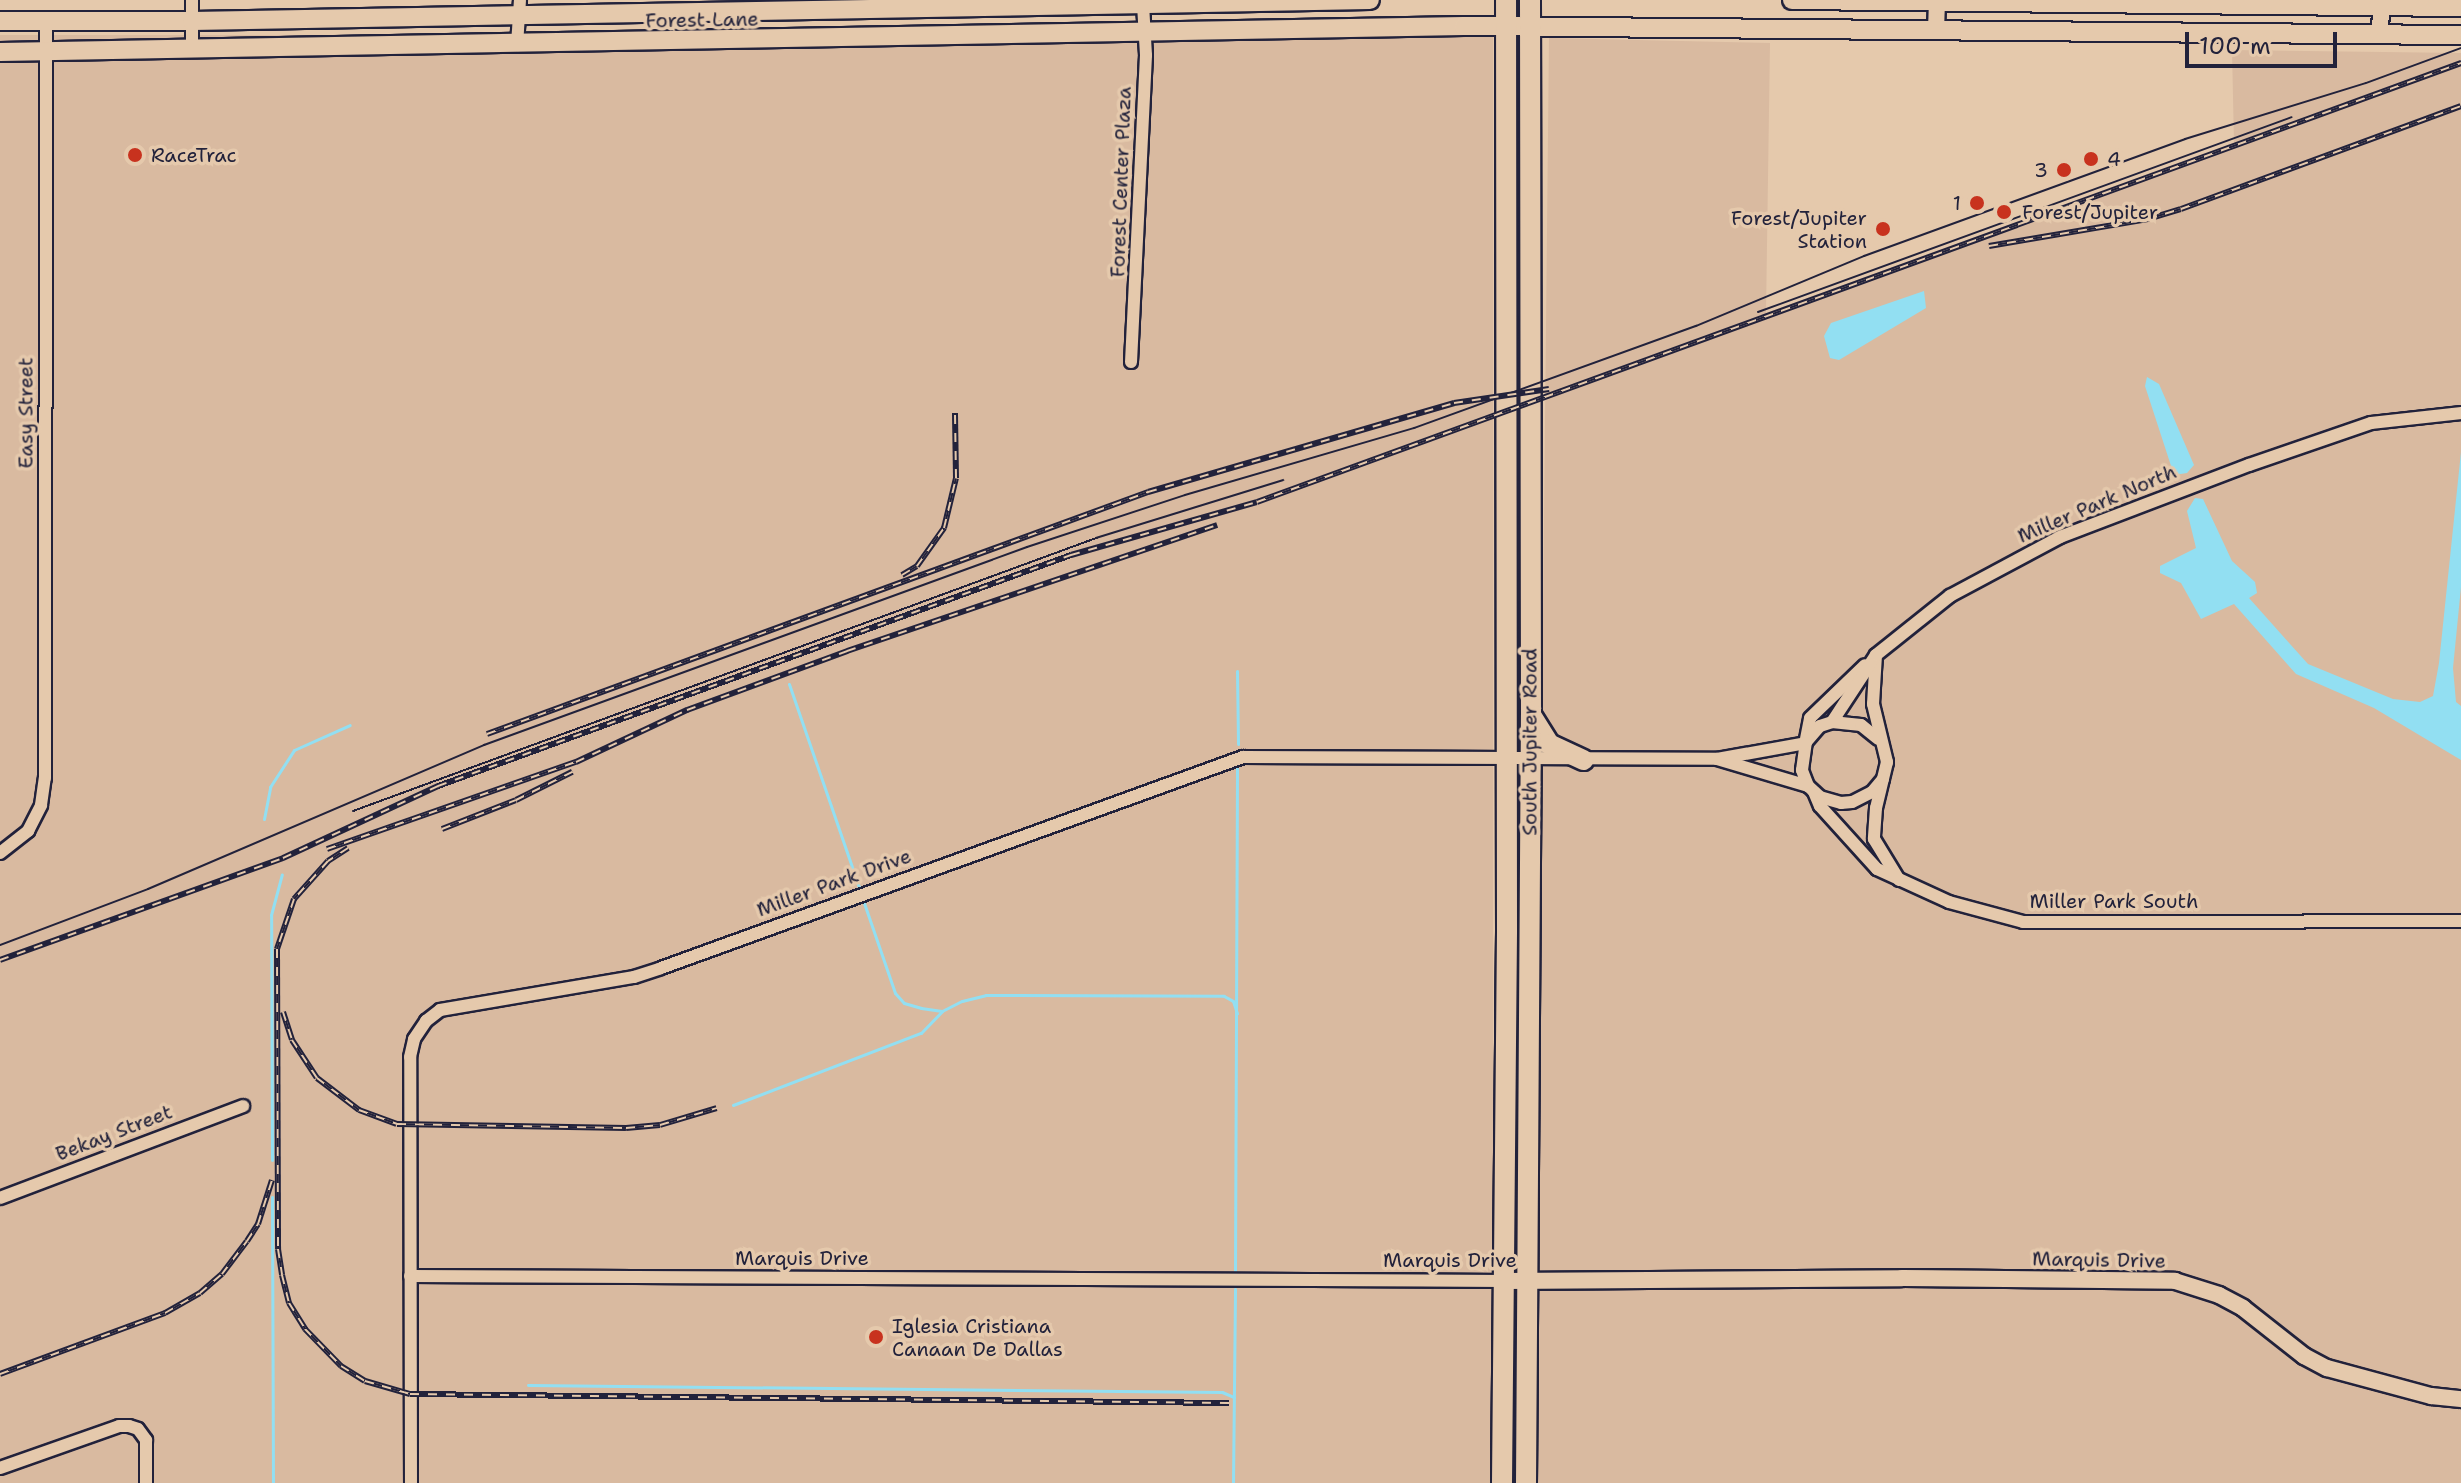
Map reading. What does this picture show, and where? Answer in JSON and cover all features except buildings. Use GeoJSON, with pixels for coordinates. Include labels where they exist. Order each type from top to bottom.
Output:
{"type":"FeatureCollection","features":[{"type":"Feature","properties":{"kind":"main road","name":"Forest Lane"},"geometry":{"type":"LineString","coordinates":[[0,21],[192,21],[520,8],[751,11],[955,4],[1370,0]]}},
{"type":"Feature","properties":{"kind":"main road","name":"South Jupiter Road"},"geometry":{"type":"LineString","coordinates":[[1502,1483],[1507,1019],[1506,0]]}},
{"type":"Feature","properties":{"kind":"main road","name":"South Jupiter Road"},"geometry":{"type":"LineString","coordinates":[[1526,1483],[1531,715],[1530,0]]}},
{"type":"Feature","properties":{"kind":"main road"},"geometry":{"type":"LineString","coordinates":[[1792,0],[2461,7]]}},
{"type":"Feature","properties":{"kind":"main road"},"geometry":{"type":"LineString","coordinates":[[2083,4],[2084,31]]}},
{"type":"Feature","properties":{"kind":"main road"},"geometry":{"type":"LineString","coordinates":[[2215,33],[2216,5]]}},
{"type":"Feature","properties":{"kind":"main road"},"geometry":{"type":"LineString","coordinates":[[751,11],[751,41]]}},
{"type":"Feature","properties":{"kind":"main road"},"geometry":{"type":"LineString","coordinates":[[285,18],[288,49]]}},
{"type":"Feature","properties":{"kind":"main road","name":"Forest Lane"},"geometry":{"type":"LineString","coordinates":[[0,52],[1507,26],[2461,35]]}},
{"type":"Feature","properties":{"kind":"main road"},"geometry":{"type":"LineString","coordinates":[[1508,244],[1531,244]]}},
{"type":"Feature","properties":{"kind":"main road"},"geometry":{"type":"LineString","coordinates":[[1508,550],[1530,550]]}},
{"type":"Feature","properties":{"kind":"main road"},"geometry":{"type":"LineString","coordinates":[[1531,715],[1549,744],[1583,760]]}},
{"type":"Feature","properties":{"kind":"main road"},"geometry":{"type":"LineString","coordinates":[[1507,1019],[1528,1019]]}},
{"type":"Feature","properties":{"kind":"street"},"geometry":{"type":"LineString","coordinates":[[192,0],[192,51]]}},
{"type":"Feature","properties":{"kind":"street"},"geometry":{"type":"LineString","coordinates":[[1936,30],[1937,1]]}},
{"type":"Feature","properties":{"kind":"street"},"geometry":{"type":"LineString","coordinates":[[954,37],[955,4]]}},
{"type":"Feature","properties":{"kind":"street","name":"Forest Center Plaza"},"geometry":{"type":"LineString","coordinates":[[1131,362],[1146,34],[1143,4]]}},
{"type":"Feature","properties":{"kind":"street"},"geometry":{"type":"LineString","coordinates":[[2380,35],[2381,4]]}},
{"type":"Feature","properties":{"kind":"street"},"geometry":{"type":"LineString","coordinates":[[517,45],[520,8]]}},
{"type":"Feature","properties":{"kind":"street","name":"Easy Street"},"geometry":{"type":"LineString","coordinates":[[0,853],[28,831],[41,805],[45,778],[46,20]]}},
{"type":"Feature","properties":{"kind":"street","name":"Miller Park North"},"geometry":{"type":"LineString","coordinates":[[1717,759],[1806,742],[1820,726],[1832,722],[1876,655],[1950,596],[2060,537],[2152,500],[2371,423],[2461,413]]}},
{"type":"Feature","properties":{"kind":"street"},"geometry":{"type":"LineString","coordinates":[[1811,789],[1801,760],[1810,718],[1876,655]]}},
{"type":"Feature","properties":{"kind":"street"},"geometry":{"type":"LineString","coordinates":[[1876,655],[1873,704],[1887,762],[1876,808],[1874,839],[1900,882]]}},
{"type":"Feature","properties":{"kind":"street"},"geometry":{"type":"LineString","coordinates":[[1832,722],[1861,725],[1883,744]]}},
{"type":"Feature","properties":{"kind":"street","name":"Miller Park Drive"},"geometry":{"type":"LineString","coordinates":[[411,1483],[410,1057],[414,1039],[426,1021],[440,1010],[634,977],[1243,757],[1717,759]]}},
{"type":"Feature","properties":{"kind":"street"},"geometry":{"type":"LineString","coordinates":[[1717,759],[1811,789],[1829,801],[1852,802],[1872,792],[1883,779]]}},
{"type":"Feature","properties":{"kind":"street","name":"Miller Park South"},"geometry":{"type":"LineString","coordinates":[[1811,789],[1820,806],[1877,869],[1949,902],[2023,922],[2461,921]]}},
{"type":"Feature","properties":{"kind":"street","name":"Bekay Street"},"geometry":{"type":"LineString","coordinates":[[0,1198],[243,1106]]}},
{"type":"Feature","properties":{"kind":"street","name":"Marquis Drive"},"geometry":{"type":"LineString","coordinates":[[410,1276],[2175,1281],[2219,1295],[2243,1308],[2304,1356],[2327,1368],[2431,1396],[2461,1399]]}},
{"type":"Feature","properties":{"kind":"street"},"geometry":{"type":"LineString","coordinates":[[0,1468],[119,1426],[129,1426],[138,1429],[146,1440],[146,1483]]}},
{"type":"Feature","properties":{"kind":"shaded area"},"geometry":{"type":"Polygon","coordinates":[[[0,35],[1493,35],[1493,1483],[0,1483],[0,35]]]}},
{"type":"Feature","properties":{"kind":"shaded area"},"geometry":{"type":"Polygon","coordinates":[[[1549,38],[1770,43],[1766,313],[2234,144],[2232,50],[2461,53],[2461,1483],[1534,1483],[1549,38]]]}},
{"type":"Feature","properties":{"kind":"water"},"geometry":{"type":"Polygon","coordinates":[[[1924,291],[1926,308],[1839,360],[1830,358],[1824,336],[1831,323],[1924,291]]]}},
{"type":"Feature","properties":{"kind":"water"},"geometry":{"type":"Polygon","coordinates":[[[2147,377],[2159,384],[2194,465],[2187,473],[2174,475],[2145,386],[2147,377]]]}},
{"type":"Feature","properties":{"kind":"water"},"geometry":{"type":"Polygon","coordinates":[[[2461,452],[2461,587],[2453,668],[2456,702],[2461,706],[2461,760],[2374,708],[2296,674],[2234,604],[2201,619],[2181,583],[2160,573],[2160,566],[2196,548],[2187,511],[2195,498],[2203,499],[2232,561],[2255,582],[2257,593],[2249,598],[2308,664],[2393,699],[2420,702],[2433,696],[2439,663],[2461,452]]]}},
{"type":"Feature","properties":{"kind":"waterway"},"geometry":{"type":"LineString","coordinates":[[1237,671],[1238,744]]}},
{"type":"Feature","properties":{"kind":"waterway"},"geometry":{"type":"LineString","coordinates":[[789,684],[859,887]]}},
{"type":"Feature","properties":{"kind":"waterway"},"geometry":{"type":"LineString","coordinates":[[264,819],[270,787],[294,750],[350,725]]}},
{"type":"Feature","properties":{"kind":"waterway"},"geometry":{"type":"LineString","coordinates":[[1235,1271],[1237,767]]}},
{"type":"Feature","properties":{"kind":"waterway"},"geometry":{"type":"LineString","coordinates":[[272,1160],[271,915],[282,874]]}},
{"type":"Feature","properties":{"kind":"waterway"},"geometry":{"type":"LineString","coordinates":[[864,903],[895,993],[904,1003],[942,1011],[962,1001],[986,995],[1224,996],[1233,1001],[1237,1013]]}},
{"type":"Feature","properties":{"kind":"waterway"},"geometry":{"type":"LineString","coordinates":[[733,1105],[921,1033],[942,1011]]}},
{"type":"Feature","properties":{"kind":"waterway"},"geometry":{"type":"LineString","coordinates":[[272,1197],[273,1483]]}},
{"type":"Feature","properties":{"kind":"waterway"},"geometry":{"type":"LineString","coordinates":[[1233,1483],[1235,1289]]}},
{"type":"Feature","properties":{"kind":"waterway"},"geometry":{"type":"LineString","coordinates":[[528,1385],[1222,1392],[1234,1397]]}},
{"type":"Feature","properties":{"kind":"tram line"},"geometry":{"type":"LineString","coordinates":[[0,945],[148,889],[484,745],[1027,547],[1185,495],[1414,428],[1696,326],[1864,256],[2185,139],[2366,83],[2461,48]]}},
{"type":"Feature","properties":{"kind":"tram line"},"geometry":{"type":"LineString","coordinates":[[1758,312],[2292,117]]}},
{"type":"Feature","properties":{"kind":"tram line"},"geometry":{"type":"LineString","coordinates":[[353,811],[1096,538],[1283,480]]}},
{"type":"Feature","properties":{"kind":"railway"},"geometry":{"type":"LineString","coordinates":[[0,960],[283,858],[438,786],[1071,555],[1257,502],[2461,63]]}},
{"type":"Feature","properties":{"kind":"railway"},"geometry":{"type":"LineString","coordinates":[[1989,246],[2148,219],[2461,106]]}},
{"type":"Feature","properties":{"kind":"railway"},"geometry":{"type":"LineString","coordinates":[[487,734],[1148,492],[1454,403],[1549,389]]}},
{"type":"Feature","properties":{"kind":"railway"},"geometry":{"type":"LineString","coordinates":[[902,575],[917,566],[944,528],[956,478],[955,413]]}},
{"type":"Feature","properties":{"kind":"railway"},"geometry":{"type":"LineString","coordinates":[[327,849],[576,762],[687,710],[847,651],[1217,525]]}},
{"type":"Feature","properties":{"kind":"railway"},"geometry":{"type":"LineString","coordinates":[[442,829],[516,800],[572,772]]}},
{"type":"Feature","properties":{"kind":"railway"},"geometry":{"type":"LineString","coordinates":[[348,848],[328,861],[294,899],[277,949],[278,1249],[289,1303],[305,1329],[341,1366],[365,1381],[410,1394],[1229,1403]]}},
{"type":"Feature","properties":{"kind":"railway"},"geometry":{"type":"LineString","coordinates":[[283,1012],[292,1040],[317,1078],[359,1110],[397,1124],[626,1128],[660,1125],[717,1108]]}},
{"type":"Feature","properties":{"kind":"railway"},"geometry":{"type":"LineString","coordinates":[[0,1374],[165,1313],[200,1293],[222,1274],[258,1224],[272,1180]]}},
{"type":"Feature","properties":{"kind":"place","name":"RaceTrac"},"geometry":{"type":"Point","coordinates":[135,155]}},
{"type":"Feature","properties":{"kind":"place","name":"4"},"geometry":{"type":"Point","coordinates":[2091,159]}},
{"type":"Feature","properties":{"kind":"place","name":"3"},"geometry":{"type":"Point","coordinates":[2064,170]}},
{"type":"Feature","properties":{"kind":"place","name":"1"},"geometry":{"type":"Point","coordinates":[1977,203]}},
{"type":"Feature","properties":{"kind":"place","name":"Forest/Jupiter"},"geometry":{"type":"Point","coordinates":[2004,212]}},
{"type":"Feature","properties":{"kind":"place","name":"Forest/Jupiter Station"},"geometry":{"type":"Point","coordinates":[1883,229]}},
{"type":"Feature","properties":{"kind":"place","name":"Iglesia Cristiana Canaan De Dallas"},"geometry":{"type":"Point","coordinates":[876,1337]}}]}
